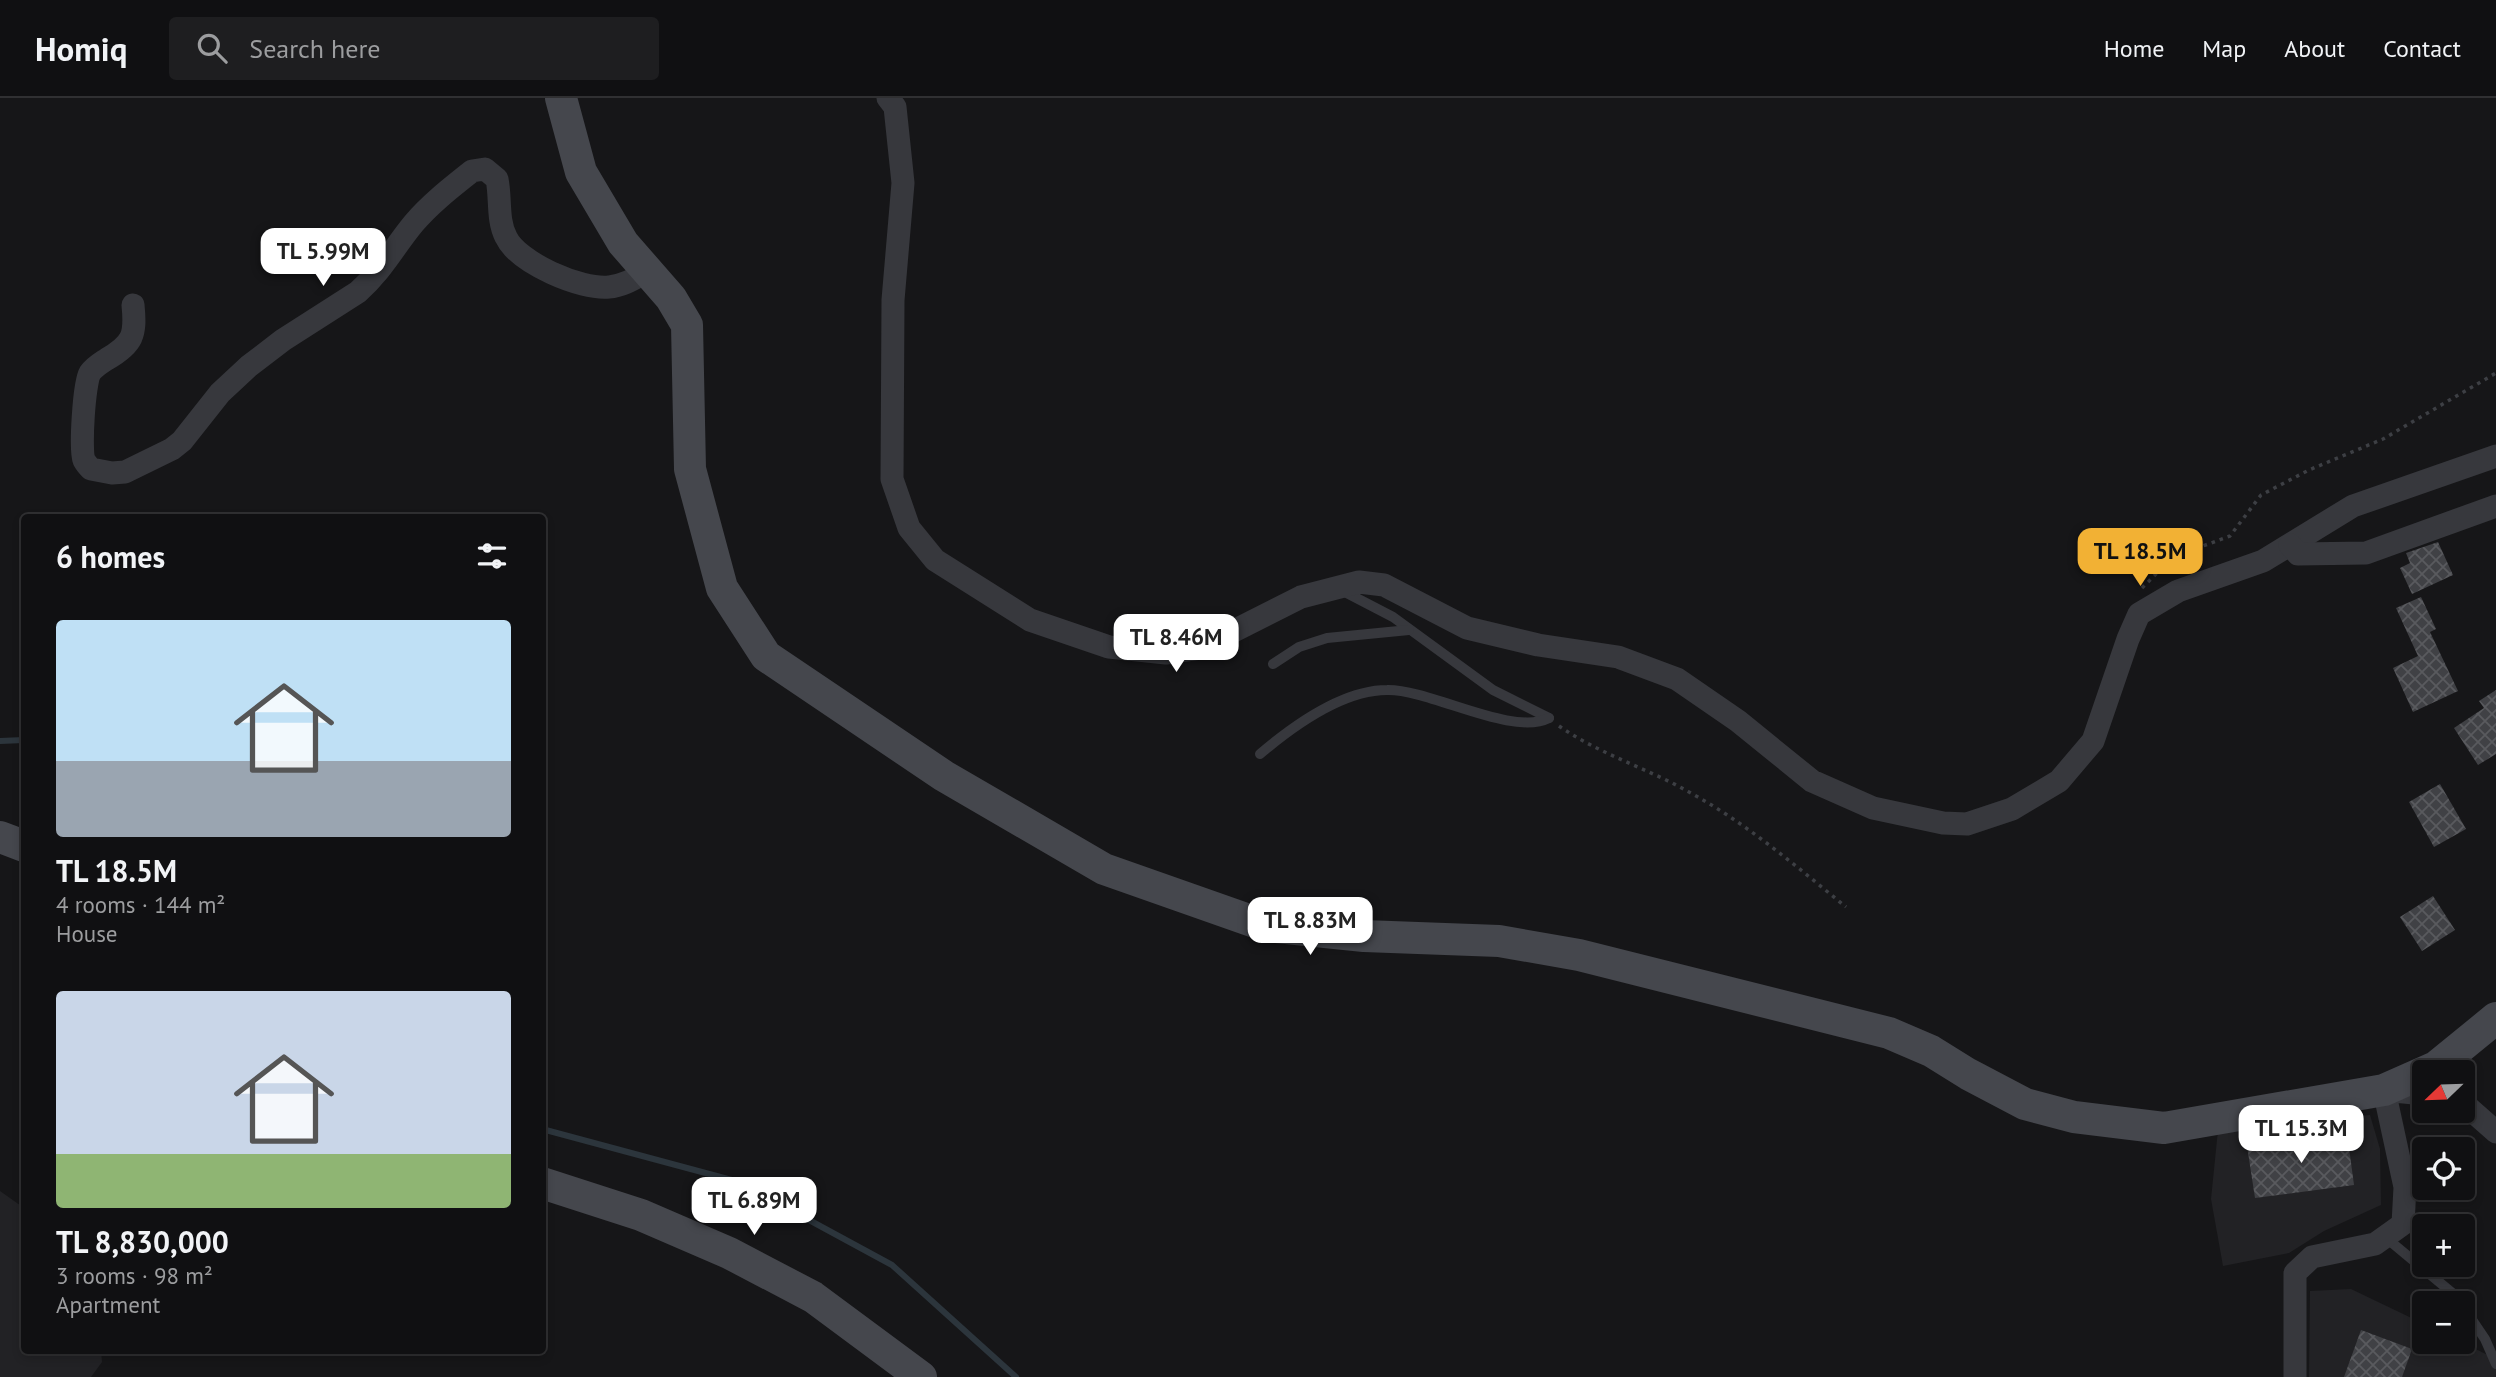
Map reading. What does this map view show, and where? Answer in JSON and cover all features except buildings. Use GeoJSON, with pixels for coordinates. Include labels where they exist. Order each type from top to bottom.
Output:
{"type":"FeatureCollection","features":[{"type":"Feature","properties":{"kind":"street"},"geometry":{"type":"LineString","coordinates":[[561,98],[581,172],[623,243],[671,298],[687,325],[690,470],[722,588],[766,656],[944,776],[1104,869],[1266,926],[1364,936],[1499,941],[1579,955],[1784,1009],[1889,1033],[1931,1051],[2025,1104],[2074,1117],[2164,1128],[2384,1090],[2436,1066],[2496,1018]]}},
{"type":"Feature","properties":{"kind":"street"},"geometry":{"type":"LineString","coordinates":[[888,98],[895,107],[902,183],[893,300],[892,479],[909,528],[935,560],[1030,621],[1109,647],[1166,653],[1200,648],[1301,597],[1359,582],[1384,585],[1467,628],[1538,645],[1618,657],[1677,679],[1738,721],[1812,781],[1873,808],[1943,823],[1967,824],[2012,809],[2059,781],[2093,741],[2138,614],[2178,591],[2263,561],[2353,506],[2496,456]]}},
{"type":"Feature","properties":{"kind":"street"},"geometry":{"type":"LineString","coordinates":[[132,305],[134,329],[128,344],[96,367],[88,377],[84,409],[83,456],[91,469],[112,473],[125,472],[172,449],[182,441],[220,393],[249,366],[368,283],[415,222],[472,171],[485,169],[494,175],[498,184],[506,238],[518,254],[529,262],[595,287],[618,286],[648,271]]}},
{"type":"Feature","properties":{"kind":"street"},"geometry":{"type":"LineString","coordinates":[[2290,545],[2298,554],[2366,553],[2496,506]]}},
{"type":"Feature","properties":{"kind":"street"},"geometry":{"type":"LineString","coordinates":[[0,837],[21,845]]}},
{"type":"Feature","properties":{"kind":"street"},"geometry":{"type":"LineString","coordinates":[[2384,1090],[2412,1093]]}},
{"type":"Feature","properties":{"kind":"street"},"geometry":{"type":"LineString","coordinates":[[2295,1377],[2295,1273],[2312,1257],[2375,1244],[2403,1224],[2405,1187],[2384,1090]]}},
{"type":"Feature","properties":{"kind":"street"},"geometry":{"type":"LineString","coordinates":[[2475,1113],[2496,1132]]}},
{"type":"Feature","properties":{"kind":"street"},"geometry":{"type":"LineString","coordinates":[[546,1184],[641,1215],[729,1253],[813,1297],[921,1377]]}},
{"type":"Feature","properties":{"kind":"lane"},"geometry":{"type":"LineString","coordinates":[[1336,587],[1393,617],[1493,690],[1549,719]]}},
{"type":"Feature","properties":{"kind":"lane"},"geometry":{"type":"LineString","coordinates":[[1273,664],[1299,648],[1327,638],[1409,630]]}},
{"type":"Feature","properties":{"kind":"lane"},"geometry":{"type":"LineString","coordinates":[[1260,754],[1314,714],[1355,696],[1376,691],[1401,691],[1507,720],[1532,723],[1549,719]]}},
{"type":"Feature","properties":{"kind":"lane"},"geometry":{"type":"LineString","coordinates":[[2385,1237],[2450,1291]]}},
{"type":"Feature","properties":{"kind":"lane"},"geometry":{"type":"LineString","coordinates":[[2475,1324],[2496,1364]]}},
{"type":"Feature","properties":{"kind":"path"},"geometry":{"type":"LineString","coordinates":[[2138,614],[2143,585],[2173,557],[2230,536],[2261,495],[2309,470],[2383,439],[2496,373]]}},
{"type":"Feature","properties":{"kind":"path"},"geometry":{"type":"LineString","coordinates":[[1549,719],[1578,739],[1687,791],[1718,809],[1794,864],[1846,907]]}},
{"type":"Feature","properties":{"kind":"shaded area"},"geometry":{"type":"Polygon","coordinates":[[[2370,1115],[2380,1149],[2381,1205],[2324,1231],[2289,1253],[2223,1266],[2211,1199],[2218,1130],[2370,1115]]]}},
{"type":"Feature","properties":{"kind":"shaded area"},"geometry":{"type":"Polygon","coordinates":[[[0,1191],[21,1206],[21,1354],[101,1354],[102,1362],[91,1377],[0,1377],[0,1191]]]}},
{"type":"Feature","properties":{"kind":"shaded area"},"geometry":{"type":"Polygon","coordinates":[[[2351,1289],[2412,1318],[2412,1354],[2475,1354],[2475,1349],[2496,1359],[2496,1377],[2309,1377],[2310,1291],[2351,1289]]]}},
{"type":"Feature","properties":{"kind":"waterway"},"geometry":{"type":"LineString","coordinates":[[0,741],[21,740]]}},
{"type":"Feature","properties":{"kind":"waterway"},"geometry":{"type":"LineString","coordinates":[[546,1130],[739,1182],[892,1265],[1016,1377]]}}]}
